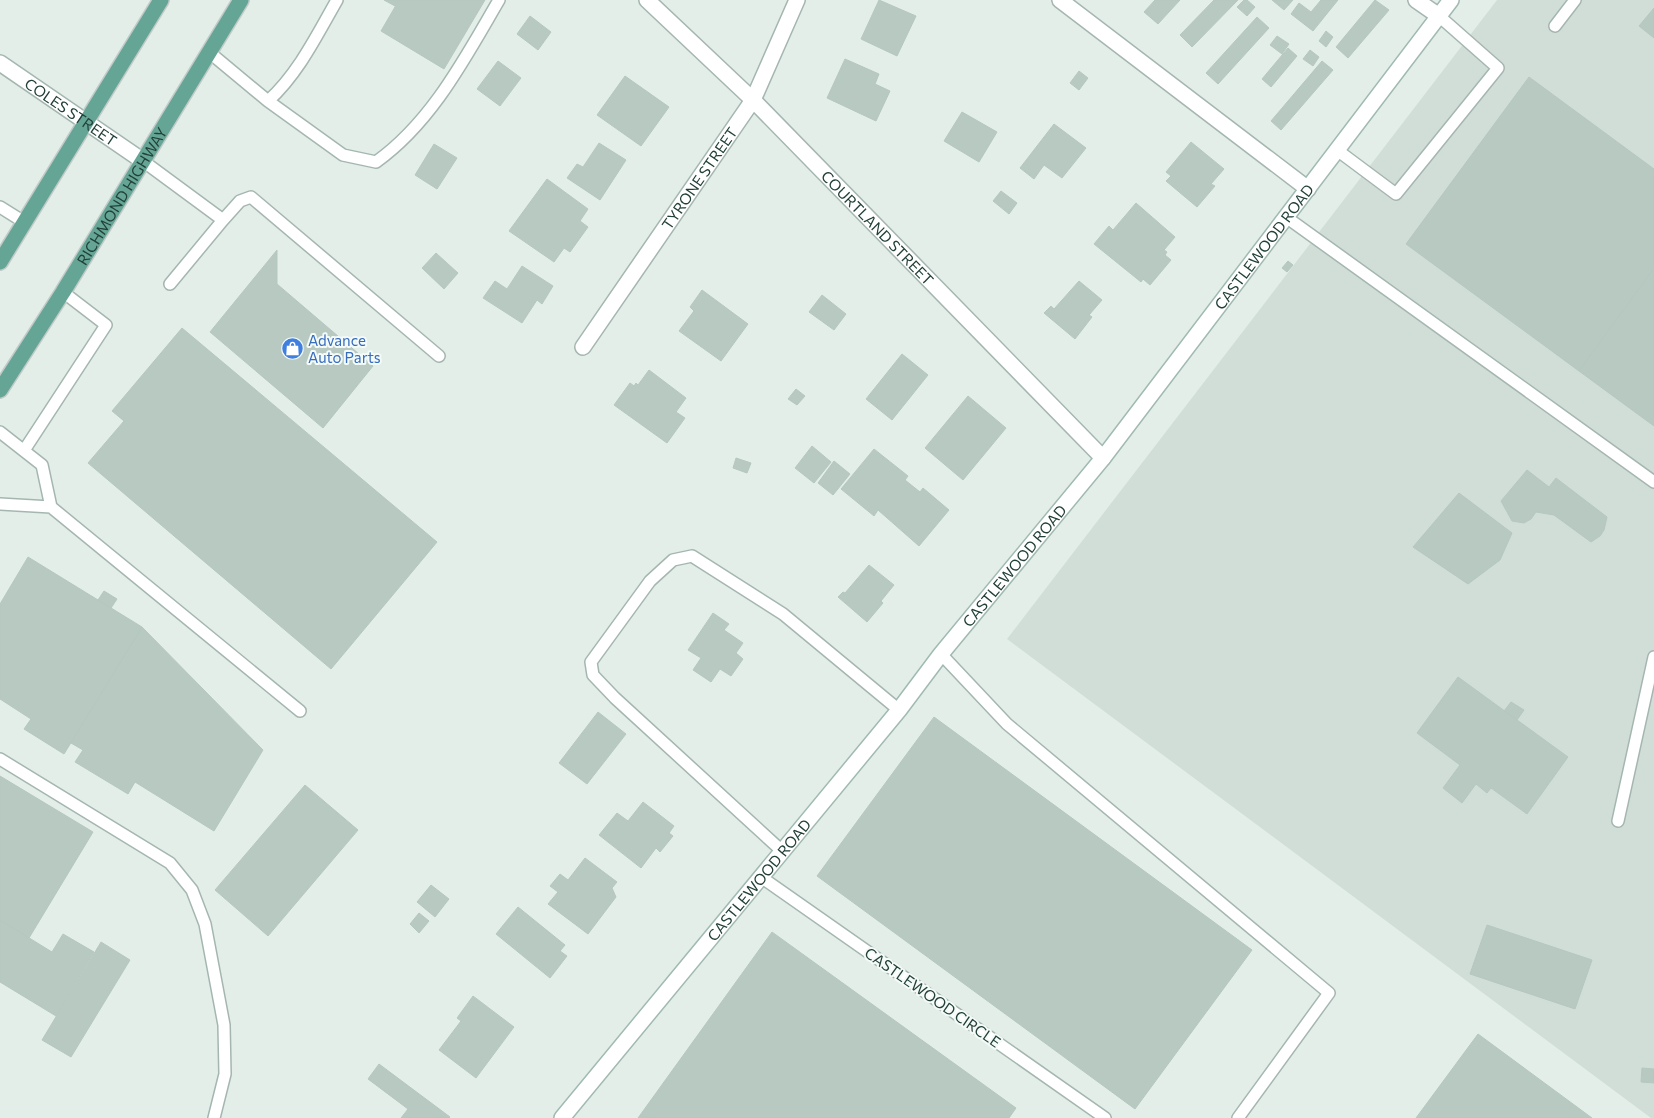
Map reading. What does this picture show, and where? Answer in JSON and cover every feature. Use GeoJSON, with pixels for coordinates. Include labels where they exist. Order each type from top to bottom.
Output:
{"type":"FeatureCollection","features":[{"type":"Feature","properties":{"kind":"main road"},"geometry":{"type":"LineString","coordinates":[[0,262],[161,0]]}},
{"type":"Feature","properties":{"kind":"main road","name":"RICHMOND HIGHWAY"},"geometry":{"type":"LineString","coordinates":[[0,390],[143,162],[241,0]]}},
{"type":"Feature","properties":{"kind":"street","name":"COURTLAND STREET"},"geometry":{"type":"LineString","coordinates":[[647,0],[753,100],[1103,458]]}},
{"type":"Feature","properties":{"kind":"street","name":"TYRONE STREET"},"geometry":{"type":"LineString","coordinates":[[583,347],[753,100],[797,0]]}},
{"type":"Feature","properties":{"kind":"street"},"geometry":{"type":"LineString","coordinates":[[1060,0],[1308,189]]}},
{"type":"Feature","properties":{"kind":"street"},"geometry":{"type":"LineString","coordinates":[[1416,0],[1439,16]]}},
{"type":"Feature","properties":{"kind":"street","name":"CASTLEWOOD ROAD"},"geometry":{"type":"LineString","coordinates":[[562,1118],[899,710],[941,654],[1103,458],[1451,0]]}},
{"type":"Feature","properties":{"kind":"street","name":"COLES STREET"},"geometry":{"type":"LineString","coordinates":[[0,63],[143,162]]}},
{"type":"Feature","properties":{"kind":"lane"},"geometry":{"type":"LineString","coordinates":[[268,101],[282,88],[300,63],[337,0]]}},
{"type":"Feature","properties":{"kind":"lane"},"geometry":{"type":"LineString","coordinates":[[209,52],[268,101],[343,155],[376,162],[395,148],[446,90],[499,0]]}},
{"type":"Feature","properties":{"kind":"lane"},"geometry":{"type":"LineString","coordinates":[[1555,26],[1575,0]]}},
{"type":"Feature","properties":{"kind":"lane"},"geometry":{"type":"LineString","coordinates":[[1337,150],[1396,194],[1498,68],[1439,16]]}},
{"type":"Feature","properties":{"kind":"lane"},"geometry":{"type":"LineString","coordinates":[[143,162],[223,220]]}},
{"type":"Feature","properties":{"kind":"lane"},"geometry":{"type":"LineString","coordinates":[[170,284],[240,201],[251,197],[439,356]]}},
{"type":"Feature","properties":{"kind":"lane"},"geometry":{"type":"LineString","coordinates":[[0,207],[24,222]]}},
{"type":"Feature","properties":{"kind":"lane"},"geometry":{"type":"LineString","coordinates":[[1286,217],[1654,482]]}},
{"type":"Feature","properties":{"kind":"lane"},"geometry":{"type":"LineString","coordinates":[[25,449],[106,325],[62,292]]}},
{"type":"Feature","properties":{"kind":"lane"},"geometry":{"type":"LineString","coordinates":[[0,432],[25,449],[42,465],[51,507]]}},
{"type":"Feature","properties":{"kind":"lane"},"geometry":{"type":"LineString","coordinates":[[1,506],[51,507],[300,711]]}},
{"type":"Feature","properties":{"kind":"lane"},"geometry":{"type":"LineString","coordinates":[[782,851],[615,698],[593,675],[591,662],[650,581],[673,560],[692,556],[783,614],[899,710]]}},
{"type":"Feature","properties":{"kind":"lane"},"geometry":{"type":"LineString","coordinates":[[941,654],[1007,724],[1329,993],[1238,1118]]}},
{"type":"Feature","properties":{"kind":"lane"},"geometry":{"type":"LineString","coordinates":[[1618,821],[1654,656]]}},
{"type":"Feature","properties":{"kind":"lane"},"geometry":{"type":"LineString","coordinates":[[0,759],[170,863],[192,890],[205,924],[224,1025],[225,1074],[214,1118]]}},
{"type":"Feature","properties":{"kind":"lane","name":"CASTLEWOOD CIRCLE"},"geometry":{"type":"LineString","coordinates":[[761,877],[1105,1118]]}},
{"type":"Feature","properties":{"kind":"shaded area"},"geometry":{"type":"Polygon","coordinates":[[[1497,0],[1654,0],[1654,1118],[1651,1118],[1007,639],[1497,0]]]}},
{"type":"Feature","properties":{"kind":"building"},"geometry":{"type":"Polygon","coordinates":[[[384,0],[399,0],[395,6],[384,0]]]}},
{"type":"Feature","properties":{"kind":"building"},"geometry":{"type":"Polygon","coordinates":[[[399,0],[485,0],[444,69],[381,31],[399,0]]]}},
{"type":"Feature","properties":{"kind":"building"},"geometry":{"type":"Polygon","coordinates":[[[879,0],[916,16],[897,56],[861,39],[879,0]]]}},
{"type":"Feature","properties":{"kind":"building"},"geometry":{"type":"Polygon","coordinates":[[[1155,0],[1180,0],[1158,24],[1144,12],[1155,0]]]}},
{"type":"Feature","properties":{"kind":"building"},"geometry":{"type":"Polygon","coordinates":[[[1214,0],[1238,0],[1192,47],[1180,35],[1214,0]]]}},
{"type":"Feature","properties":{"kind":"building"},"geometry":{"type":"Polygon","coordinates":[[[1244,0],[1247,0],[1255,7],[1247,16],[1237,7],[1244,0]]]}},
{"type":"Feature","properties":{"kind":"building"},"geometry":{"type":"Polygon","coordinates":[[[1272,0],[1293,0],[1284,10],[1272,0]]]}},
{"type":"Feature","properties":{"kind":"building"},"geometry":{"type":"Polygon","coordinates":[[[1321,0],[1338,0],[1313,31],[1291,14],[1299,3],[1311,12],[1321,0]]]}},
{"type":"Feature","properties":{"kind":"building"},"geometry":{"type":"Polygon","coordinates":[[[1375,0],[1389,10],[1348,58],[1336,47],[1375,0]]]}},
{"type":"Feature","properties":{"kind":"building"},"geometry":{"type":"Polygon","coordinates":[[[1654,8],[1654,38],[1639,26],[1654,8]]]}},
{"type":"Feature","properties":{"kind":"building"},"geometry":{"type":"Polygon","coordinates":[[[530,16],[551,32],[538,50],[517,34],[530,16]]]}},
{"type":"Feature","properties":{"kind":"building"},"geometry":{"type":"Polygon","coordinates":[[[1257,17],[1269,28],[1218,84],[1206,73],[1257,17]]]}},
{"type":"Feature","properties":{"kind":"building"},"geometry":{"type":"Polygon","coordinates":[[[1326,31],[1333,37],[1326,47],[1319,41],[1326,31]]]}},
{"type":"Feature","properties":{"kind":"building"},"geometry":{"type":"Polygon","coordinates":[[[1277,36],[1289,44],[1282,54],[1270,45],[1277,36]]]}},
{"type":"Feature","properties":{"kind":"building"},"geometry":{"type":"Polygon","coordinates":[[[1288,48],[1297,56],[1271,87],[1262,79],[1288,48]]]}},
{"type":"Feature","properties":{"kind":"building"},"geometry":{"type":"Polygon","coordinates":[[[1310,50],[1319,57],[1313,66],[1303,59],[1310,50]]]}},
{"type":"Feature","properties":{"kind":"building"},"geometry":{"type":"Polygon","coordinates":[[[845,59],[879,74],[875,84],[890,91],[876,121],[827,98],[845,59]]]}},
{"type":"Feature","properties":{"kind":"building"},"geometry":{"type":"Polygon","coordinates":[[[498,61],[521,78],[500,106],[477,89],[498,61]]]}},
{"type":"Feature","properties":{"kind":"building"},"geometry":{"type":"Polygon","coordinates":[[[1322,61],[1333,70],[1281,130],[1271,121],[1322,61]]]}},
{"type":"Feature","properties":{"kind":"building"},"geometry":{"type":"Polygon","coordinates":[[[1079,71],[1088,78],[1079,90],[1070,83],[1079,71]]]}},
{"type":"Feature","properties":{"kind":"building"},"geometry":{"type":"Polygon","coordinates":[[[625,76],[669,107],[641,146],[597,115],[625,76]]]}},
{"type":"Feature","properties":{"kind":"building"},"geometry":{"type":"Polygon","coordinates":[[[1529,77],[1654,169],[1654,268],[1579,371],[1406,244],[1529,77]]]}},
{"type":"Feature","properties":{"kind":"building"},"geometry":{"type":"Polygon","coordinates":[[[962,112],[997,132],[979,162],[944,141],[962,112]]]}},
{"type":"Feature","properties":{"kind":"building"},"geometry":{"type":"Polygon","coordinates":[[[1054,124],[1086,148],[1062,178],[1044,165],[1034,179],[1020,168],[1054,124]]]}},
{"type":"Feature","properties":{"kind":"building"},"geometry":{"type":"Polygon","coordinates":[[[1191,142],[1224,169],[1211,184],[1215,186],[1197,207],[1166,181],[1171,176],[1166,172],[1191,142]]]}},
{"type":"Feature","properties":{"kind":"building"},"geometry":{"type":"Polygon","coordinates":[[[599,143],[626,160],[600,200],[567,178],[577,164],[583,167],[599,143]]]}},
{"type":"Feature","properties":{"kind":"building"},"geometry":{"type":"Polygon","coordinates":[[[434,144],[457,158],[437,189],[415,175],[434,144]]]}},
{"type":"Feature","properties":{"kind":"building"},"geometry":{"type":"Polygon","coordinates":[[[547,179],[588,209],[580,221],[588,227],[570,252],[564,248],[554,262],[509,231],[547,179]]]}},
{"type":"Feature","properties":{"kind":"building"},"geometry":{"type":"Polygon","coordinates":[[[1001,191],[1017,203],[1009,214],[993,201],[1001,191]]]}},
{"type":"Feature","properties":{"kind":"building"},"geometry":{"type":"Polygon","coordinates":[[[1136,203],[1175,237],[1164,250],[1167,252],[1165,255],[1171,260],[1150,285],[1143,279],[1141,282],[1094,244],[1109,226],[1113,230],[1136,203]]]}},
{"type":"Feature","properties":{"kind":"building","name":"Advance Auto Parts"},"geometry":{"type":"Polygon","coordinates":[[[277,250],[277,284],[373,366],[323,428],[210,332],[277,250]]]}},
{"type":"Feature","properties":{"kind":"building"},"geometry":{"type":"Polygon","coordinates":[[[436,253],[458,273],[444,289],[422,268],[436,253]]]}},
{"type":"Feature","properties":{"kind":"building"},"geometry":{"type":"Polygon","coordinates":[[[1288,261],[1293,265],[1287,272],[1282,268],[1288,261]]]}},
{"type":"Feature","properties":{"kind":"building"},"geometry":{"type":"Polygon","coordinates":[[[522,266],[553,286],[542,304],[537,300],[522,323],[483,298],[495,281],[507,289],[522,266]]]}},
{"type":"Feature","properties":{"kind":"building"},"geometry":{"type":"Polygon","coordinates":[[[1654,268],[1654,426],[1579,371],[1654,268]]]}},
{"type":"Feature","properties":{"kind":"building"},"geometry":{"type":"Polygon","coordinates":[[[1079,281],[1102,300],[1089,315],[1092,317],[1075,339],[1044,313],[1051,306],[1054,309],[1079,281]]]}},
{"type":"Feature","properties":{"kind":"building"},"geometry":{"type":"Polygon","coordinates":[[[702,290],[748,324],[721,361],[679,331],[694,311],[690,307],[702,290]]]}},
{"type":"Feature","properties":{"kind":"building"},"geometry":{"type":"Polygon","coordinates":[[[822,295],[846,314],[834,330],[809,312],[822,295]]]}},
{"type":"Feature","properties":{"kind":"building"},"geometry":{"type":"Polygon","coordinates":[[[182,328],[437,542],[331,669],[88,463],[124,421],[112,411],[182,328]]]}},
{"type":"Feature","properties":{"kind":"building"},"geometry":{"type":"Polygon","coordinates":[[[902,354],[928,375],[892,420],[866,399],[902,354]]]}},
{"type":"Feature","properties":{"kind":"building"},"geometry":{"type":"Polygon","coordinates":[[[649,370],[686,398],[676,412],[685,418],[667,443],[614,405],[630,383],[634,386],[636,383],[638,385],[649,370]]]}},
{"type":"Feature","properties":{"kind":"building"},"geometry":{"type":"Polygon","coordinates":[[[796,389],[805,396],[797,405],[788,399],[796,389]]]}},
{"type":"Feature","properties":{"kind":"building"},"geometry":{"type":"Polygon","coordinates":[[[968,396],[1006,428],[963,480],[925,448],[968,396]]]}},
{"type":"Feature","properties":{"kind":"building"},"geometry":{"type":"Polygon","coordinates":[[[812,446],[831,462],[814,483],[795,468],[812,446]]]}},
{"type":"Feature","properties":{"kind":"building"},"geometry":{"type":"Polygon","coordinates":[[[874,449],[908,476],[905,480],[920,492],[923,488],[949,510],[919,546],[878,510],[874,516],[841,489],[874,449]]]}},
{"type":"Feature","properties":{"kind":"building"},"geometry":{"type":"Polygon","coordinates":[[[736,458],[751,463],[747,473],[733,468],[736,458]]]}},
{"type":"Feature","properties":{"kind":"building"},"geometry":{"type":"Polygon","coordinates":[[[834,461],[850,474],[833,495],[818,483],[834,461]]]}},
{"type":"Feature","properties":{"kind":"building"},"geometry":{"type":"Polygon","coordinates":[[[1527,470],[1549,487],[1556,478],[1607,517],[1604,530],[1600,536],[1591,542],[1554,515],[1536,512],[1531,519],[1524,523],[1512,521],[1501,501],[1527,470]]]}},
{"type":"Feature","properties":{"kind":"building"},"geometry":{"type":"Polygon","coordinates":[[[1459,493],[1512,533],[1500,560],[1468,584],[1413,547],[1459,493]]]}},
{"type":"Feature","properties":{"kind":"building"},"geometry":{"type":"Polygon","coordinates":[[[28,557],[142,627],[64,754],[24,729],[31,719],[0,699],[0,604],[28,557]]]}},
{"type":"Feature","properties":{"kind":"building"},"geometry":{"type":"Polygon","coordinates":[[[869,565],[894,585],[881,601],[883,603],[867,622],[838,597],[843,592],[845,593],[869,565]]]}},
{"type":"Feature","properties":{"kind":"building"},"geometry":{"type":"Polygon","coordinates":[[[104,591],[117,599],[111,608],[98,600],[104,591]]]}},
{"type":"Feature","properties":{"kind":"building"},"geometry":{"type":"Polygon","coordinates":[[[713,613],[729,624],[724,630],[743,643],[736,653],[743,659],[731,676],[720,669],[711,682],[693,670],[701,658],[688,650],[713,613]]]}},
{"type":"Feature","properties":{"kind":"building"},"geometry":{"type":"Polygon","coordinates":[[[142,627],[263,750],[214,831],[135,782],[128,794],[75,762],[83,750],[71,743],[142,627]]]}},
{"type":"Feature","properties":{"kind":"building"},"geometry":{"type":"Polygon","coordinates":[[[1458,677],[1568,757],[1527,814],[1491,788],[1487,793],[1476,784],[1462,803],[1443,788],[1460,765],[1417,733],[1458,677]]]}},
{"type":"Feature","properties":{"kind":"building"},"geometry":{"type":"Polygon","coordinates":[[[1511,702],[1524,710],[1517,720],[1504,711],[1511,702]]]}},
{"type":"Feature","properties":{"kind":"building"},"geometry":{"type":"Polygon","coordinates":[[[598,712],[626,734],[587,784],[559,763],[598,712]]]}},
{"type":"Feature","properties":{"kind":"building"},"geometry":{"type":"Polygon","coordinates":[[[934,717],[1252,950],[1135,1109],[817,876],[934,717]]]}},
{"type":"Feature","properties":{"kind":"building"},"geometry":{"type":"Polygon","coordinates":[[[0,776],[93,832],[29,938],[0,920],[0,776]]]}},
{"type":"Feature","properties":{"kind":"building"},"geometry":{"type":"Polygon","coordinates":[[[305,785],[358,830],[268,936],[215,890],[305,785]]]}},
{"type":"Feature","properties":{"kind":"building"},"geometry":{"type":"Polygon","coordinates":[[[643,802],[674,826],[669,833],[673,836],[660,852],[656,848],[641,868],[599,835],[617,813],[628,821],[643,802]]]}},
{"type":"Feature","properties":{"kind":"building"},"geometry":{"type":"Polygon","coordinates":[[[585,858],[617,882],[612,888],[616,897],[588,934],[548,904],[558,892],[550,886],[560,874],[568,880],[585,858]]]}},
{"type":"Feature","properties":{"kind":"building"},"geometry":{"type":"Polygon","coordinates":[[[431,885],[449,899],[435,917],[417,902],[431,885]]]}},
{"type":"Feature","properties":{"kind":"building"},"geometry":{"type":"Polygon","coordinates":[[[518,907],[565,945],[560,951],[567,956],[550,978],[496,934],[518,907]]]}},
{"type":"Feature","properties":{"kind":"building"},"geometry":{"type":"Polygon","coordinates":[[[419,913],[429,921],[419,933],[410,924],[419,913]]]}},
{"type":"Feature","properties":{"kind":"building"},"geometry":{"type":"Polygon","coordinates":[[[0,920],[52,952],[63,934],[94,952],[56,1016],[0,982],[0,920]]]}},
{"type":"Feature","properties":{"kind":"building"},"geometry":{"type":"Polygon","coordinates":[[[1487,925],[1592,960],[1575,1009],[1470,974],[1487,925]]]}},
{"type":"Feature","properties":{"kind":"building"},"geometry":{"type":"Polygon","coordinates":[[[772,932],[1016,1108],[1009,1118],[638,1118],[772,932]]]}},
{"type":"Feature","properties":{"kind":"building"},"geometry":{"type":"Polygon","coordinates":[[[101,942],[130,960],[71,1057],[42,1040],[101,942]]]}},
{"type":"Feature","properties":{"kind":"building"},"geometry":{"type":"Polygon","coordinates":[[[473,996],[514,1027],[476,1078],[439,1050],[461,1021],[457,1018],[473,996]]]}},
{"type":"Feature","properties":{"kind":"building"},"geometry":{"type":"Polygon","coordinates":[[[1478,1034],[1592,1118],[1416,1118],[1478,1034]]]}},
{"type":"Feature","properties":{"kind":"building"},"geometry":{"type":"Polygon","coordinates":[[[379,1064],[450,1117],[401,1118],[408,1109],[368,1079],[379,1064]]]}},
{"type":"Feature","properties":{"kind":"building"},"geometry":{"type":"Polygon","coordinates":[[[1642,1068],[1654,1069],[1654,1083],[1641,1082],[1642,1068]]]}},
{"type":"Feature","properties":{"kind":"place","name":"Advance Auto Parts"},"geometry":{"type":"Point","coordinates":[292,349]}}]}
